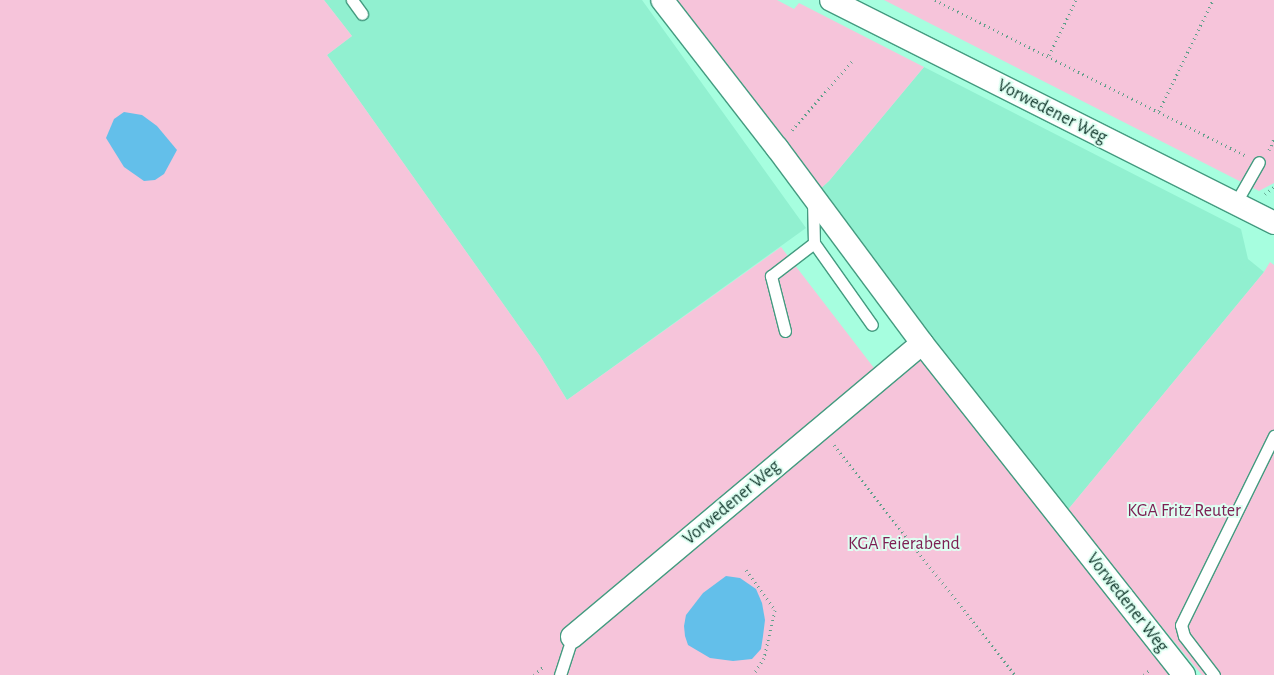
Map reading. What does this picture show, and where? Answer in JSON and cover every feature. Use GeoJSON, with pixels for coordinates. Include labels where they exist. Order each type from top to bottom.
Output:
{"type":"FeatureCollection","features":[{"type":"Feature","properties":{"kind":"street","name":"Vorwedener Weg"},"geometry":{"type":"LineString","coordinates":[[662,0],[777,148],[922,343],[1184,675]]}},
{"type":"Feature","properties":{"kind":"street","name":"Vorwedener Weg"},"geometry":{"type":"LineString","coordinates":[[831,0],[1274,223]]}},
{"type":"Feature","properties":{"kind":"street","name":"Vorwedener Weg"},"geometry":{"type":"LineString","coordinates":[[572,637],[922,343]]}},
{"type":"Feature","properties":{"kind":"lane"},"geometry":{"type":"LineString","coordinates":[[352,0],[362,14]]}},
{"type":"Feature","properties":{"kind":"lane"},"geometry":{"type":"LineString","coordinates":[[1235,204],[1259,162]]}},
{"type":"Feature","properties":{"kind":"lane"},"geometry":{"type":"LineString","coordinates":[[813,196],[814,243],[872,325]]}},
{"type":"Feature","properties":{"kind":"lane"},"geometry":{"type":"LineString","coordinates":[[785,331],[771,276],[814,243]]}},
{"type":"Feature","properties":{"kind":"lane"},"geometry":{"type":"LineString","coordinates":[[1214,675],[1184,636],[1181,624],[1274,436]]}},
{"type":"Feature","properties":{"kind":"lane","name":"Vorwedener Weg"},"geometry":{"type":"LineString","coordinates":[[560,675],[572,637]]}},
{"type":"Feature","properties":{"kind":"path"},"geometry":{"type":"LineString","coordinates":[[935,0],[1049,55],[1259,162]]}},
{"type":"Feature","properties":{"kind":"path"},"geometry":{"type":"LineString","coordinates":[[1049,55],[1076,0]]}},
{"type":"Feature","properties":{"kind":"path"},"geometry":{"type":"LineString","coordinates":[[1159,111],[1213,0]]}},
{"type":"Feature","properties":{"kind":"path"},"geometry":{"type":"LineString","coordinates":[[777,148],[853,60]]}},
{"type":"Feature","properties":{"kind":"path"},"geometry":{"type":"LineString","coordinates":[[832,443],[1015,675]]}},
{"type":"Feature","properties":{"kind":"path"},"geometry":{"type":"LineString","coordinates":[[746,570],[775,610],[764,658],[753,675]]}},
{"type":"Feature","properties":{"kind":"shaded area"},"geometry":{"type":"Polygon","coordinates":[[[324,0],[642,0],[806,228],[567,400],[540,356],[327,55],[352,36],[324,0]]]}},
{"type":"Feature","properties":{"kind":"shaded area"},"geometry":{"type":"Polygon","coordinates":[[[924,67],[1241,229],[1248,259],[1264,272],[1066,512],[818,191],[829,181],[924,67]]]}},
{"type":"Feature","properties":{"kind":"green space","name":"KGA Feierabend"},"geometry":{"type":"Polygon","coordinates":[[[0,0],[324,0],[352,36],[327,55],[540,356],[567,400],[781,247],[874,368],[908,339],[1171,675],[0,675],[0,0]]]}},
{"type":"Feature","properties":{"kind":"green space"},"geometry":{"type":"Polygon","coordinates":[[[674,0],[777,0],[794,9],[799,3],[924,67],[829,181],[818,191],[674,0]]]}},
{"type":"Feature","properties":{"kind":"green space"},"geometry":{"type":"Polygon","coordinates":[[[884,0],[1274,0],[1274,183],[1259,191],[884,0]]]}},
{"type":"Feature","properties":{"kind":"green space","name":"KGA Fritz Reuter"},"geometry":{"type":"Polygon","coordinates":[[[1270,262],[1274,265],[1274,675],[1202,675],[1066,512],[1264,272],[1270,262]]]}},
{"type":"Feature","properties":{"kind":"water"},"geometry":{"type":"Polygon","coordinates":[[[124,112],[142,115],[157,126],[177,150],[164,174],[155,180],[144,181],[124,167],[106,138],[114,119],[124,112]]]}},
{"type":"Feature","properties":{"kind":"water"},"geometry":{"type":"Polygon","coordinates":[[[726,576],[740,578],[756,589],[762,603],[765,620],[761,649],[752,659],[733,661],[710,658],[688,645],[685,636],[686,615],[703,593],[726,576]]]}}]}
